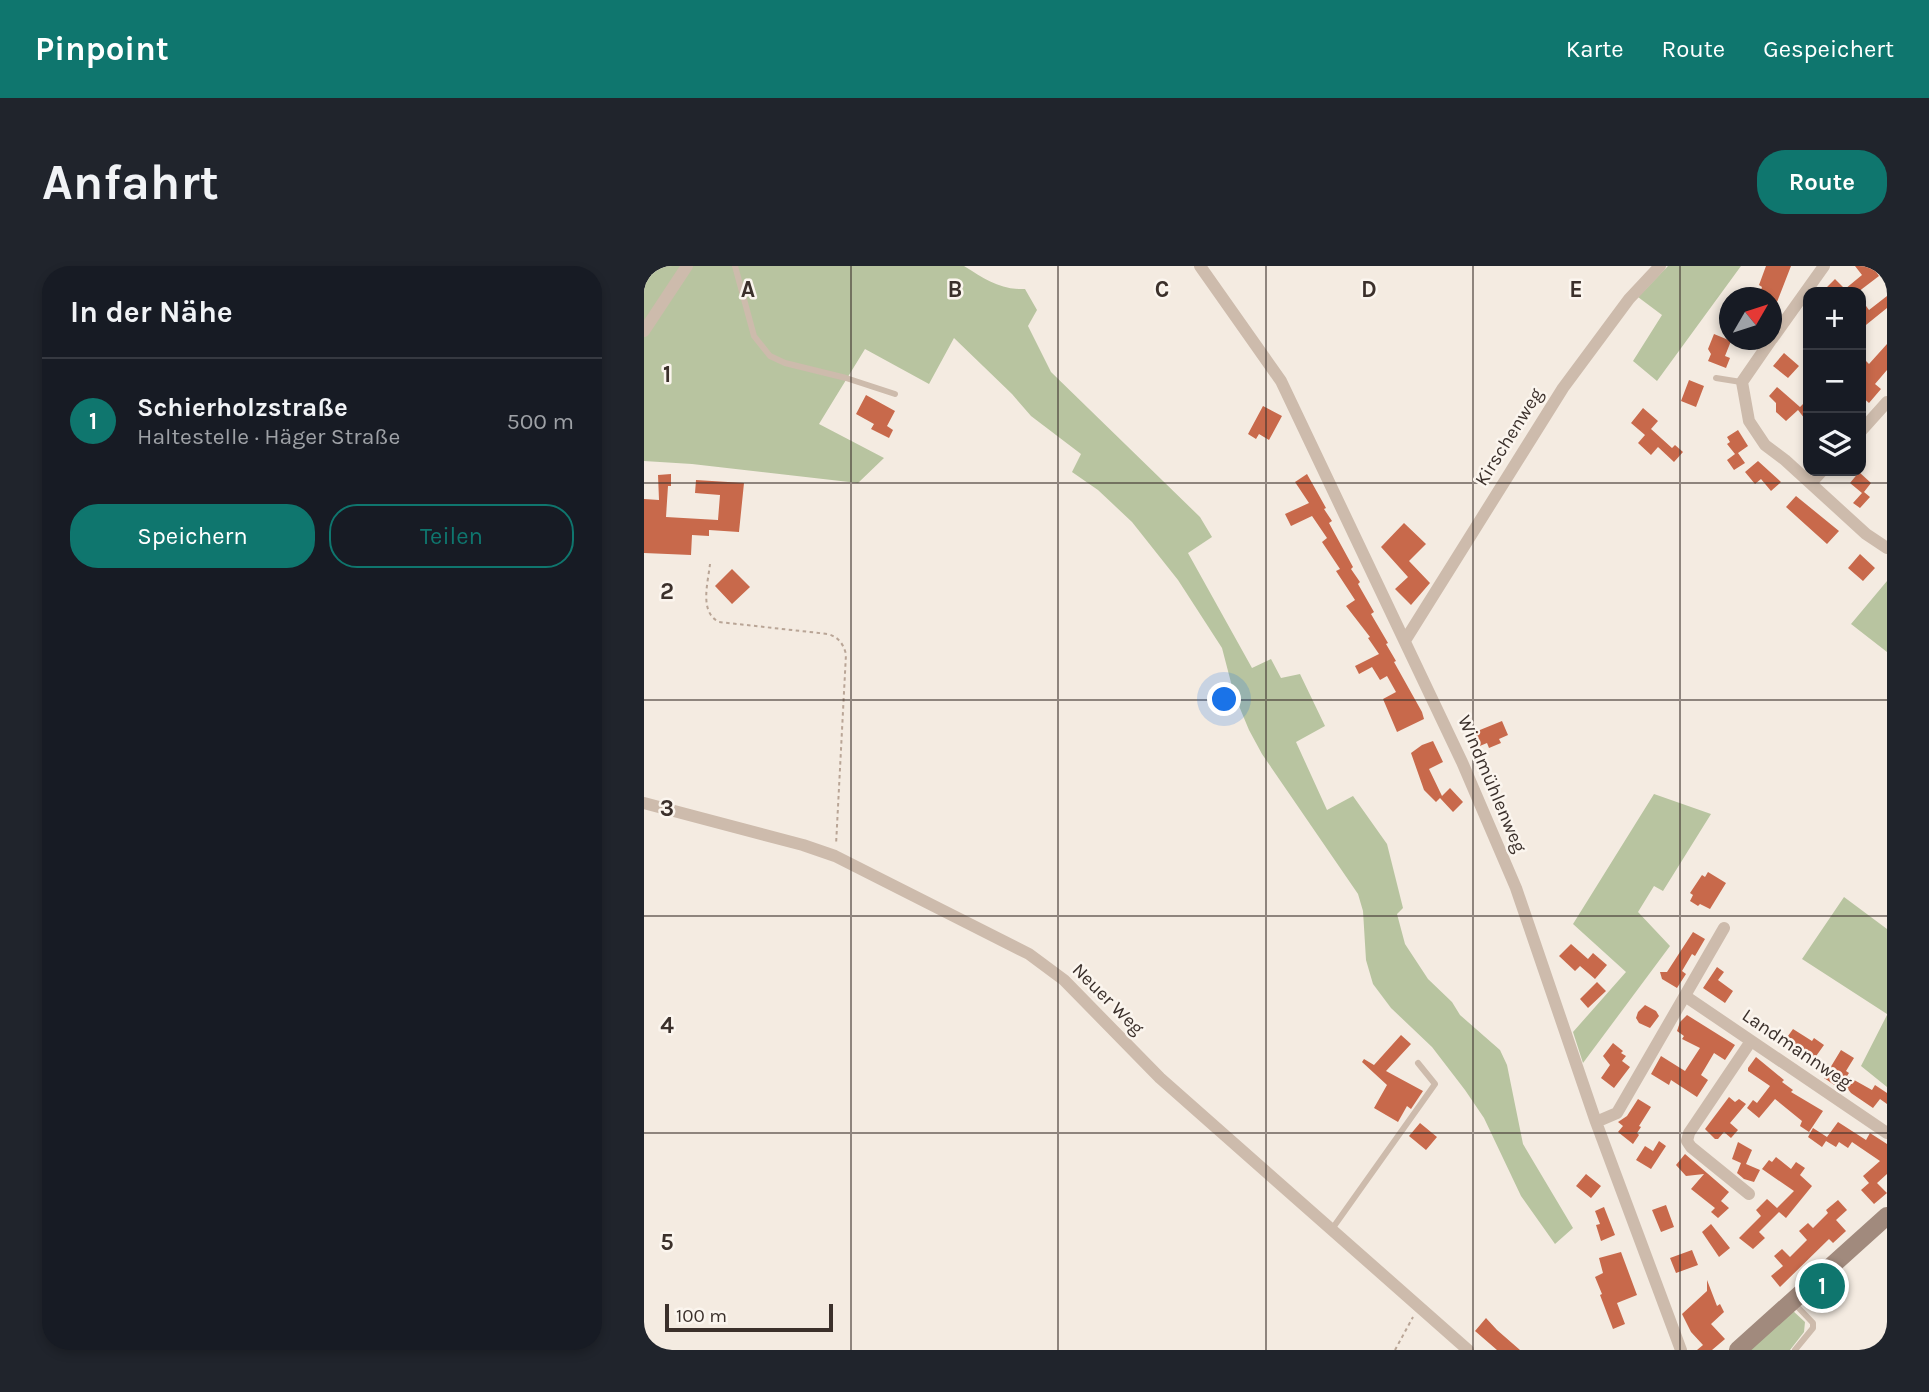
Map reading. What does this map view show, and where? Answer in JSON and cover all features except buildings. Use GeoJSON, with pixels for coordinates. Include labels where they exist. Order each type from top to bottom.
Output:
{"type":"FeatureCollection","features":[{"type":"Feature","properties":{"kind":"main road"},"geometry":{"type":"LineString","coordinates":[[1738,1350],[1887,1216]]}},
{"type":"Feature","properties":{"kind":"street"},"geometry":{"type":"LineString","coordinates":[[644,331],[687,266]]}},
{"type":"Feature","properties":{"kind":"street","name":"Windmühlenweg"},"geometry":{"type":"LineString","coordinates":[[1200,266],[1281,381],[1406,639],[1462,762],[1516,888],[1596,1122],[1681,1350]]}},
{"type":"Feature","properties":{"kind":"street","name":"Kirschenweg"},"geometry":{"type":"LineString","coordinates":[[1406,639],[1563,388],[1629,299],[1660,266]]}},
{"type":"Feature","properties":{"kind":"street"},"geometry":{"type":"LineString","coordinates":[[1782,324],[1824,266]]}},
{"type":"Feature","properties":{"kind":"street"},"geometry":{"type":"LineString","coordinates":[[1764,350],[1742,382],[1749,421],[1754,430],[1765,445],[1866,534],[1887,548]]}},
{"type":"Feature","properties":{"kind":"street"},"geometry":{"type":"LineString","coordinates":[[1866,428],[1882,418],[1887,402]]}},
{"type":"Feature","properties":{"kind":"street"},"geometry":{"type":"LineString","coordinates":[[1811,483],[1817,476]]}},
{"type":"Feature","properties":{"kind":"street","name":"Neuer Weg"},"geometry":{"type":"LineString","coordinates":[[644,803],[835,856],[1008,943],[1047,966],[1160,1078],[1468,1350]]}},
{"type":"Feature","properties":{"kind":"street"},"geometry":{"type":"LineString","coordinates":[[1596,1122],[1617,1113],[1724,928]]}},
{"type":"Feature","properties":{"kind":"street","name":"Landmannweg"},"geometry":{"type":"LineString","coordinates":[[1685,996],[1887,1133]]}},
{"type":"Feature","properties":{"kind":"street"},"geometry":{"type":"LineString","coordinates":[[1749,1194],[1687,1141],[1689,1133],[1751,1041]]}},
{"type":"Feature","properties":{"kind":"lane"},"geometry":{"type":"LineString","coordinates":[[735,266],[754,335],[770,356],[785,363],[846,378],[895,394]]}},
{"type":"Feature","properties":{"kind":"lane"},"geometry":{"type":"LineString","coordinates":[[1716,378],[1742,382]]}},
{"type":"Feature","properties":{"kind":"lane"},"geometry":{"type":"LineString","coordinates":[[1331,1231],[1435,1084],[1418,1063]]}},
{"type":"Feature","properties":{"kind":"lane"},"geometry":{"type":"LineString","coordinates":[[1792,1301],[1813,1323],[1813,1328],[1795,1350]]}},
{"type":"Feature","properties":{"kind":"path"},"geometry":{"type":"LineString","coordinates":[[710,564],[706,609],[712,619],[828,634],[835,636],[844,647],[846,654],[835,856]]}},
{"type":"Feature","properties":{"kind":"path"},"geometry":{"type":"LineString","coordinates":[[1395,1350],[1419,1307]]}},
{"type":"Feature","properties":{"kind":"green space"},"geometry":{"type":"Polygon","coordinates":[[[644,266],[964,266],[1000,286],[1025,289],[1037,310],[1028,326],[1051,372],[1200,517],[1212,537],[1188,553],[1252,668],[1271,659],[1281,678],[1300,674],[1325,726],[1296,742],[1327,810],[1353,796],[1387,844],[1403,908],[1397,914],[1405,944],[1428,979],[1452,1002],[1460,1015],[1500,1050],[1507,1065],[1523,1144],[1573,1228],[1555,1244],[1521,1196],[1484,1118],[1465,1090],[1432,1047],[1391,1008],[1373,984],[1366,960],[1363,911],[1358,894],[1262,754],[1234,694],[1222,648],[1178,580],[1132,522],[1098,490],[1072,472],[1081,454],[1031,416],[954,338],[929,384],[865,349],[819,424],[884,458],[858,483],[644,461],[644,266]]]}},
{"type":"Feature","properties":{"kind":"green space"},"geometry":{"type":"Polygon","coordinates":[[[1668,266],[1741,266],[1726,287],[1719,287],[1719,296],[1657,381],[1633,361],[1662,315],[1638,297],[1668,266]]]}},
{"type":"Feature","properties":{"kind":"green space"},"geometry":{"type":"Polygon","coordinates":[[[1887,581],[1887,652],[1851,624],[1887,581]]]}},
{"type":"Feature","properties":{"kind":"green space"},"geometry":{"type":"Polygon","coordinates":[[[1654,794],[1711,814],[1663,891],[1654,886],[1638,912],[1670,946],[1583,1063],[1573,1032],[1626,972],[1573,924],[1654,794]]]}},
{"type":"Feature","properties":{"kind":"green space"},"geometry":{"type":"Polygon","coordinates":[[[1844,897],[1887,929],[1887,1014],[1802,959],[1844,897]]]}},
{"type":"Feature","properties":{"kind":"green space"},"geometry":{"type":"Polygon","coordinates":[[[1887,1015],[1887,1087],[1861,1066],[1887,1015]]]}},
{"type":"Feature","properties":{"kind":"green space"},"geometry":{"type":"Polygon","coordinates":[[[1792,1310],[1805,1322],[1804,1332],[1790,1350],[1747,1350],[1792,1310]]]}},
{"type":"Feature","properties":{"kind":"place","name":"Schierholzstraße"},"geometry":{"type":"Point","coordinates":[1822,1286]}}]}
